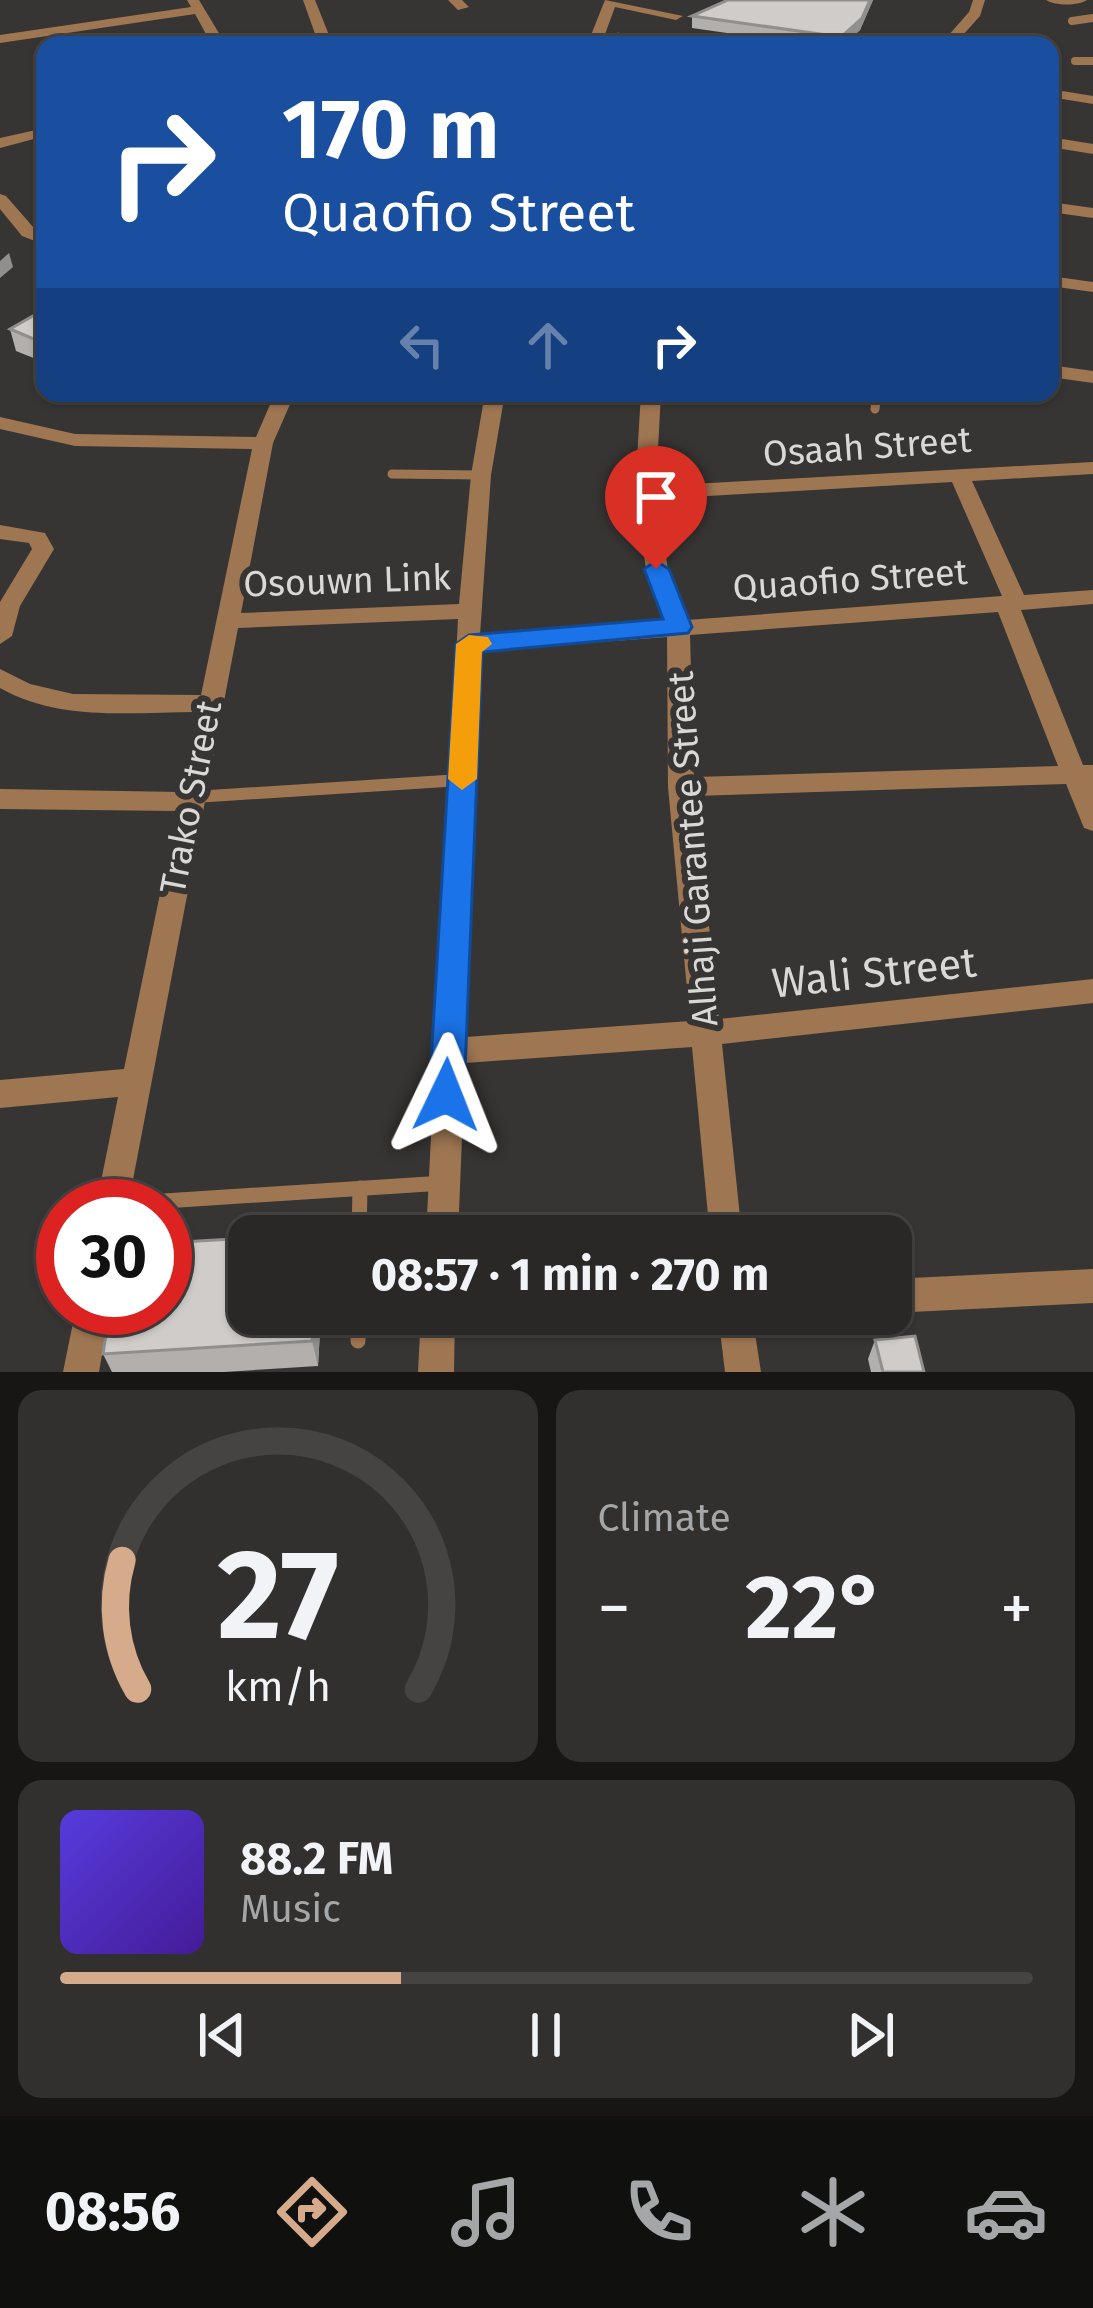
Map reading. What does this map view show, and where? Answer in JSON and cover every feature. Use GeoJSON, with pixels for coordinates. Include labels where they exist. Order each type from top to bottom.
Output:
{"type":"FeatureCollection","features":[{"type":"Feature","properties":{"kind":"street"},"geometry":{"type":"LineString","coordinates":[[309,0],[323,36]]}},
{"type":"Feature","properties":{"kind":"street"},"geometry":{"type":"LineString","coordinates":[[955,36],[975,14],[980,0]]}},
{"type":"Feature","properties":{"kind":"street"},"geometry":{"type":"LineString","coordinates":[[1052,0],[1081,0]]}},
{"type":"Feature","properties":{"kind":"street"},"geometry":{"type":"LineString","coordinates":[[598,36],[611,1],[676,16]]}},
{"type":"Feature","properties":{"kind":"street"},"geometry":{"type":"LineString","coordinates":[[0,39],[195,5],[214,36]]}},
{"type":"Feature","properties":{"kind":"street"},"geometry":{"type":"LineString","coordinates":[[77,26],[83,36]]}},
{"type":"Feature","properties":{"kind":"street"},"geometry":{"type":"LineString","coordinates":[[1059,94],[1093,100]]}},
{"type":"Feature","properties":{"kind":"street"},"geometry":{"type":"LineString","coordinates":[[0,143],[36,134]]}},
{"type":"Feature","properties":{"kind":"street"},"geometry":{"type":"LineString","coordinates":[[1059,143],[1093,149]]}},
{"type":"Feature","properties":{"kind":"street"},"geometry":{"type":"LineString","coordinates":[[0,199],[36,229]]}},
{"type":"Feature","properties":{"kind":"street"},"geometry":{"type":"LineString","coordinates":[[1059,208],[1093,213]]}},
{"type":"Feature","properties":{"kind":"street"},"geometry":{"type":"LineString","coordinates":[[1059,282],[1093,286]]}},
{"type":"Feature","properties":{"kind":"street"},"geometry":{"type":"LineString","coordinates":[[1059,372],[1093,377]]}},
{"type":"Feature","properties":{"kind":"street","name":"Trako Street"},"geometry":{"type":"LineString","coordinates":[[117,1179],[208,703],[263,443],[281,402]]}},
{"type":"Feature","properties":{"kind":"street"},"geometry":{"type":"LineString","coordinates":[[443,1215],[470,611],[481,475],[493,402]]}},
{"type":"Feature","properties":{"kind":"street","name":"Alhaji Garantee Street"},"geometry":{"type":"LineString","coordinates":[[650,402],[645,493],[656,569],[679,627],[680,787],[724,1215]]}},
{"type":"Feature","properties":{"kind":"street"},"geometry":{"type":"LineString","coordinates":[[0,422],[75,440],[263,443]]}},
{"type":"Feature","properties":{"kind":"street","name":"Osaah Street"},"geometry":{"type":"LineString","coordinates":[[645,493],[1093,468]]}},
{"type":"Feature","properties":{"kind":"street"},"geometry":{"type":"LineString","coordinates":[[959,474],[1084,774],[1093,821]]}},
{"type":"Feature","properties":{"kind":"street"},"geometry":{"type":"LineString","coordinates":[[0,532],[38,538],[43,549],[9,606],[0,636]]}},
{"type":"Feature","properties":{"kind":"street","name":"Quaofio Street"},"geometry":{"type":"LineString","coordinates":[[469,644],[1093,598]]}},
{"type":"Feature","properties":{"kind":"street","name":"Osouwn Link"},"geometry":{"type":"LineString","coordinates":[[226,621],[470,611]]}},
{"type":"Feature","properties":{"kind":"street"},"geometry":{"type":"LineString","coordinates":[[0,677],[18,691],[58,701],[208,703]]}},
{"type":"Feature","properties":{"kind":"street"},"geometry":{"type":"LineString","coordinates":[[680,787],[1084,774]]}},
{"type":"Feature","properties":{"kind":"street"},"geometry":{"type":"LineString","coordinates":[[0,799],[190,800]]}},
{"type":"Feature","properties":{"kind":"street","name":"Wali Street"},"geometry":{"type":"LineString","coordinates":[[448,1051],[705,1033],[1093,991]]}},
{"type":"Feature","properties":{"kind":"street"},"geometry":{"type":"LineString","coordinates":[[0,1094],[134,1082]]}},
{"type":"Feature","properties":{"kind":"street"},"geometry":{"type":"LineString","coordinates":[[912,1295],[1093,1286]]}},
{"type":"Feature","properties":{"kind":"street"},"geometry":{"type":"LineString","coordinates":[[81,1372],[88,1335]]}},
{"type":"Feature","properties":{"kind":"street"},"geometry":{"type":"LineString","coordinates":[[436,1372],[438,1335]]}},
{"type":"Feature","properties":{"kind":"street"},"geometry":{"type":"LineString","coordinates":[[738,1335],[743,1372]]}},
{"type":"Feature","properties":{"kind":"lane"},"geometry":{"type":"LineString","coordinates":[[1072,21],[1093,18]]}},
{"type":"Feature","properties":{"kind":"lane"},"geometry":{"type":"LineString","coordinates":[[1075,61],[1093,61]]}},
{"type":"Feature","properties":{"kind":"lane"},"geometry":{"type":"LineString","coordinates":[[875,410],[876,402]]}},
{"type":"Feature","properties":{"kind":"lane"},"geometry":{"type":"LineString","coordinates":[[392,474],[481,475]]}},
{"type":"Feature","properties":{"kind":"lane"},"geometry":{"type":"LineString","coordinates":[[190,800],[462,780]]}},
{"type":"Feature","properties":{"kind":"lane"},"geometry":{"type":"LineString","coordinates":[[192,1199],[444,1183]]}},
{"type":"Feature","properties":{"kind":"lane"},"geometry":{"type":"LineString","coordinates":[[359,1215],[360,1189]]}},
{"type":"Feature","properties":{"kind":"lane"},"geometry":{"type":"LineString","coordinates":[[358,1335],[358,1341]]}},
{"type":"Feature","properties":{"kind":"building"},"geometry":{"type":"Polygon","coordinates":[[[728,0],[870,0],[862,18],[842,36],[692,16],[728,0]]]}},
{"type":"Feature","properties":{"kind":"building"},"geometry":{"type":"Polygon","coordinates":[[[36,314],[36,340],[10,329],[36,314]]]}},
{"type":"Feature","properties":{"kind":"building"},"geometry":{"type":"Polygon","coordinates":[[[228,1239],[228,1335],[312,1335],[312,1341],[103,1354],[106,1335],[192,1335],[192,1241],[228,1239]]]}},
{"type":"Feature","properties":{"kind":"building"},"geometry":{"type":"Polygon","coordinates":[[[915,1336],[924,1372],[883,1372],[875,1340],[915,1336]]]}},
{"type":"Feature","properties":{"kind":"slow traffic"},"geometry":{"type":"LineString","coordinates":[[462,779],[469,644],[479,644]]}},
{"type":"Feature","properties":{"kind":"route"},"geometry":{"type":"LineString","coordinates":[[446,1095],[469,644],[679,627],[656,569]]}}]}
